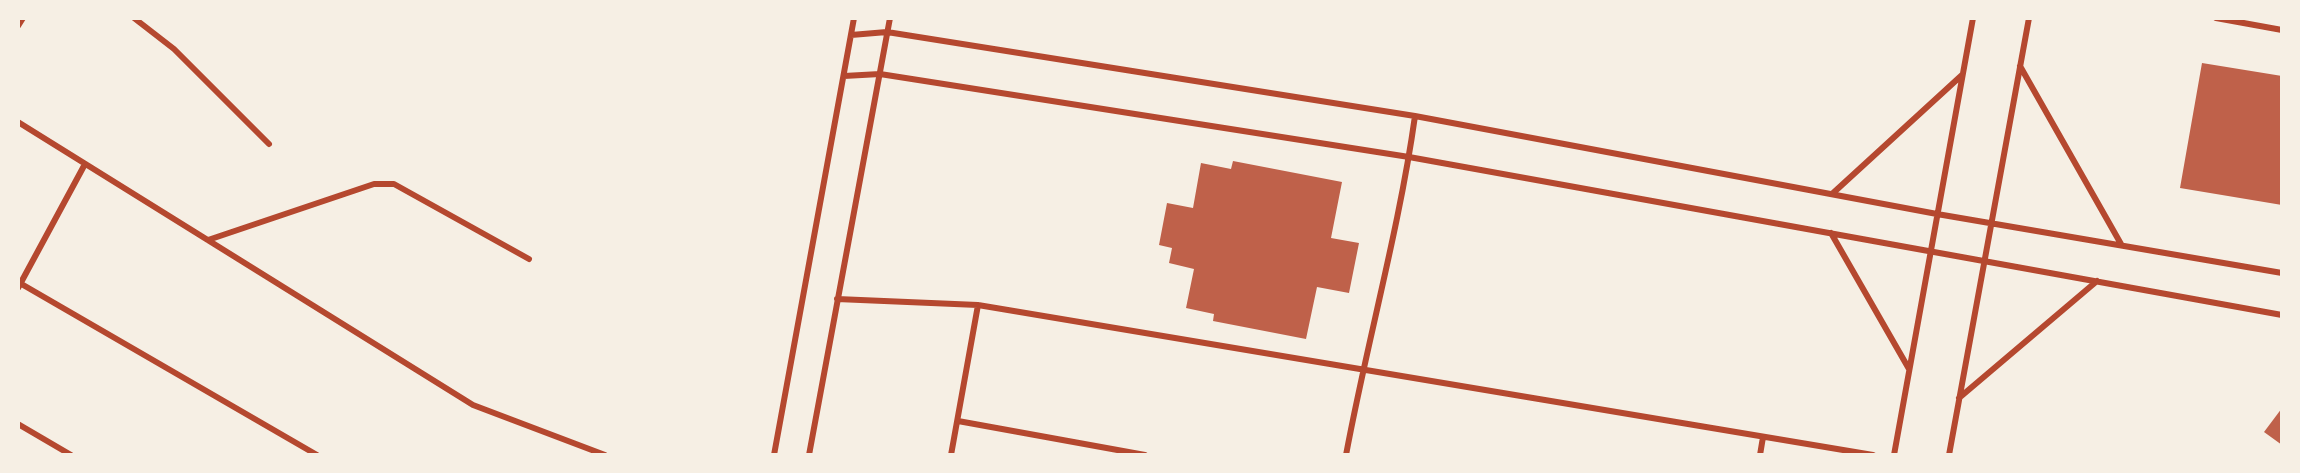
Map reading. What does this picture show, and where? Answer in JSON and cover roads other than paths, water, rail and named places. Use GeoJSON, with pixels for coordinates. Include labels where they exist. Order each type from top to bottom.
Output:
{"type":"FeatureCollection","features":[{"type":"Feature","properties":{"kind":"street"},"geometry":{"type":"LineString","coordinates":[[18,26],[23,18]]}},
{"type":"Feature","properties":{"kind":"street"},"geometry":{"type":"LineString","coordinates":[[134,18],[174,49],[269,144]]}},
{"type":"Feature","properties":{"kind":"street"},"geometry":{"type":"LineString","coordinates":[[774,455],[854,18]]}},
{"type":"Feature","properties":{"kind":"street"},"geometry":{"type":"LineString","coordinates":[[809,455],[890,18]]}},
{"type":"Feature","properties":{"kind":"street"},"geometry":{"type":"LineString","coordinates":[[1894,455],[1973,18]]}},
{"type":"Feature","properties":{"kind":"street"},"geometry":{"type":"LineString","coordinates":[[1949,455],[2029,18]]}},
{"type":"Feature","properties":{"kind":"street"},"geometry":{"type":"LineString","coordinates":[[2216,18],[2282,30]]}},
{"type":"Feature","properties":{"kind":"street"},"geometry":{"type":"LineString","coordinates":[[851,35],[887,32],[1415,116],[1937,214],[2282,273]]}},
{"type":"Feature","properties":{"kind":"street"},"geometry":{"type":"LineString","coordinates":[[2020,65],[2121,244]]}},
{"type":"Feature","properties":{"kind":"street"},"geometry":{"type":"LineString","coordinates":[[844,76],[880,74],[1409,157],[2282,315]]}},
{"type":"Feature","properties":{"kind":"street"},"geometry":{"type":"LineString","coordinates":[[1832,194],[1962,75]]}},
{"type":"Feature","properties":{"kind":"street"},"geometry":{"type":"LineString","coordinates":[[1346,455],[1361,370],[1409,157],[1415,116]]}},
{"type":"Feature","properties":{"kind":"street"},"geometry":{"type":"LineString","coordinates":[[18,122],[473,405],[605,455]]}},
{"type":"Feature","properties":{"kind":"street"},"geometry":{"type":"LineString","coordinates":[[85,164],[19,284],[317,455]]}},
{"type":"Feature","properties":{"kind":"street"},"geometry":{"type":"LineString","coordinates":[[208,240],[374,184],[394,184],[529,259]]}},
{"type":"Feature","properties":{"kind":"street"},"geometry":{"type":"LineString","coordinates":[[1831,233],[1909,369]]}},
{"type":"Feature","properties":{"kind":"street"},"geometry":{"type":"LineString","coordinates":[[1959,398],[2097,281]]}},
{"type":"Feature","properties":{"kind":"street"},"geometry":{"type":"LineString","coordinates":[[837,299],[978,305],[1874,455]]}},
{"type":"Feature","properties":{"kind":"street"},"geometry":{"type":"LineString","coordinates":[[951,455],[978,305]]}},
{"type":"Feature","properties":{"kind":"street"},"geometry":{"type":"LineString","coordinates":[[958,421],[1145,455]]}},
{"type":"Feature","properties":{"kind":"street"},"geometry":{"type":"LineString","coordinates":[[18,424],[71,455]]}},
{"type":"Feature","properties":{"kind":"street"},"geometry":{"type":"LineString","coordinates":[[1760,455],[1763,437]]}}]}
